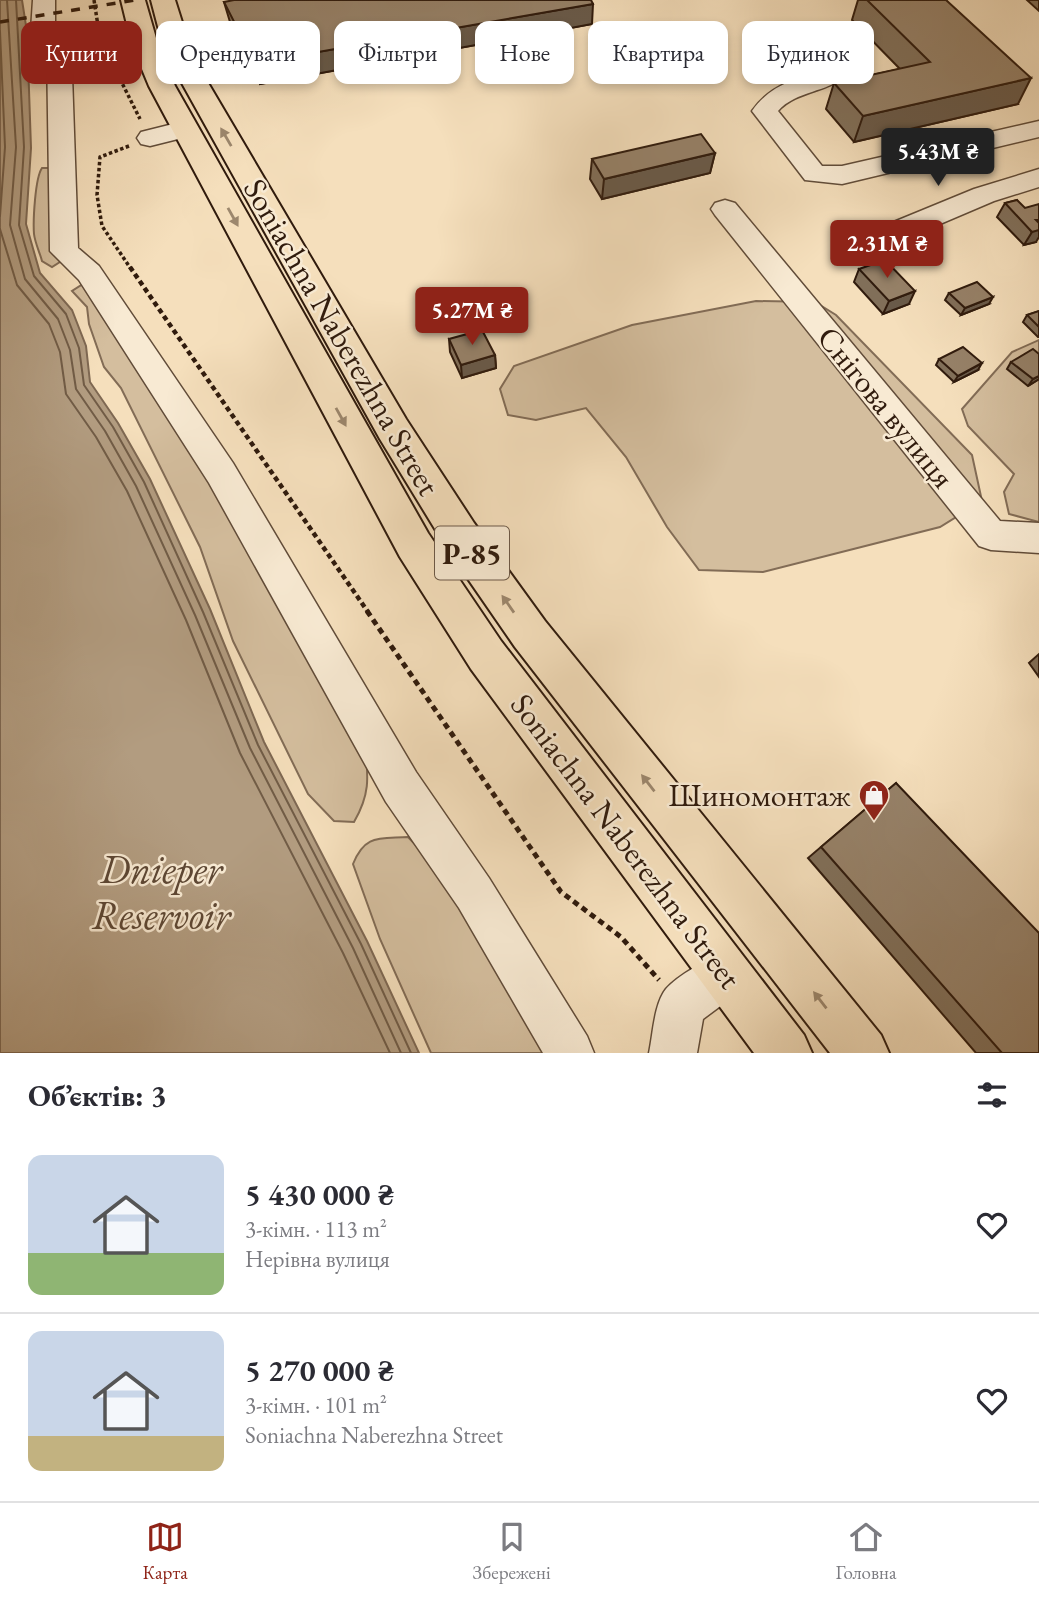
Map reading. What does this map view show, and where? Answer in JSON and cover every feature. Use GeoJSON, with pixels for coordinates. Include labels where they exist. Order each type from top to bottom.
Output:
{"type":"FeatureCollection","features":[{"type":"Feature","properties":{"kind":"main road","name":"Soniachna Naberezhna Street"},"geometry":{"type":"LineString","coordinates":[[133,0],[145,45],[162,86],[167,134],[414,545],[486,655],[786,1053]]}},
{"type":"Feature","properties":{"kind":"main road","name":"Soniachna Naberezhna Street"},"geometry":{"type":"LineString","coordinates":[[163,0],[170,21]]}},
{"type":"Feature","properties":{"kind":"main road","name":"Soniachna Naberezhna Street"},"geometry":{"type":"LineString","coordinates":[[196,84],[393,429],[460,535],[530,634],[863,1053]]}},
{"type":"Feature","properties":{"kind":"street"},"geometry":{"type":"LineString","coordinates":[[44,0],[43,30],[59,46],[64,251],[89,272],[221,473],[401,787],[474,894],[570,1053]]}},
{"type":"Feature","properties":{"kind":"street"},"geometry":{"type":"LineString","coordinates":[[807,84],[772,99],[765,111],[814,174],[842,175],[1039,129]]}},
{"type":"Feature","properties":{"kind":"street"},"geometry":{"type":"LineString","coordinates":[[855,249],[984,195],[1039,178]]}},
{"type":"Feature","properties":{"kind":"street","name":"Снігова вулиця"},"geometry":{"type":"LineString","coordinates":[[725,209],[990,535],[1039,538]]}},
{"type":"Feature","properties":{"kind":"street"},"geometry":{"type":"LineString","coordinates":[[673,1053],[682,1006],[726,974]]}},
{"type":"Feature","properties":{"kind":"path"},"geometry":{"type":"LineString","coordinates":[[94,0],[100,38],[167,134],[100,157],[97,195],[102,226],[561,892],[621,937],[682,1006]]}},
{"type":"Feature","properties":{"kind":"shaded area"},"geometry":{"type":"Polygon","coordinates":[[[42,168],[54,168],[63,260],[52,267],[42,261],[34,234],[36,190],[42,168]]]}},
{"type":"Feature","properties":{"kind":"shaded area"},"geometry":{"type":"Polygon","coordinates":[[[83,284],[94,290],[365,744],[366,793],[354,822],[334,821],[308,794],[233,641],[200,547],[121,388],[104,367],[89,324],[87,307],[72,291],[83,284]]]}},
{"type":"Feature","properties":{"kind":"shaded area"},"geometry":{"type":"Polygon","coordinates":[[[756,301],[815,302],[836,315],[972,455],[982,501],[940,527],[763,572],[699,570],[667,527],[626,457],[586,408],[536,420],[508,415],[500,389],[514,366],[632,325],[756,301]]]}},
{"type":"Feature","properties":{"kind":"shaded area"},"geometry":{"type":"Polygon","coordinates":[[[1039,340],[1039,522],[1009,514],[1004,492],[1014,474],[968,426],[962,409],[1012,352],[1039,340]]]}},
{"type":"Feature","properties":{"kind":"shaded area"},"geometry":{"type":"Polygon","coordinates":[[[408,837],[433,863],[549,1053],[431,1053],[380,939],[353,864],[363,847],[374,840],[408,837]]]}},
{"type":"Feature","properties":{"kind":"water","name":"Dnieper Reservoir"},"geometry":{"type":"Polygon","coordinates":[[[0,0],[22,0],[25,21],[21,21],[21,84],[29,84],[31,148],[26,224],[40,273],[72,310],[86,346],[90,382],[118,423],[150,479],[210,609],[264,742],[367,941],[419,1053],[0,1053],[0,0]]]}},
{"type":"Feature","properties":{"kind":"building"},"geometry":{"type":"Polygon","coordinates":[[[591,0],[593,4],[496,21],[475,21],[475,25],[461,27],[461,21],[334,21],[334,49],[320,52],[320,21],[234,21],[224,2],[591,0]]]}},
{"type":"Feature","properties":{"kind":"building"},"geometry":{"type":"Polygon","coordinates":[[[867,0],[946,0],[1031,78],[863,116],[835,84],[874,84],[874,74],[930,62],[867,0]]]}},
{"type":"Feature","properties":{"kind":"building"},"geometry":{"type":"Polygon","coordinates":[[[701,134],[715,153],[604,179],[592,159],[701,134]]]}},
{"type":"Feature","properties":{"kind":"building"},"geometry":{"type":"Polygon","coordinates":[[[1017,200],[1025,208],[1039,204],[1039,220],[1036,220],[1039,230],[1032,232],[1005,203],[1017,200]]]}},
{"type":"Feature","properties":{"kind":"building"},"geometry":{"type":"Polygon","coordinates":[[[885,260],[915,291],[889,301],[859,269],[885,260]]]}},
{"type":"Feature","properties":{"kind":"building"},"geometry":{"type":"Polygon","coordinates":[[[977,282],[993,297],[965,308],[949,293],[977,282]]]}},
{"type":"Feature","properties":{"kind":"building"},"geometry":{"type":"Polygon","coordinates":[[[1039,311],[1039,327],[1027,315],[1039,311]]]}},
{"type":"Feature","properties":{"kind":"building"},"geometry":{"type":"Polygon","coordinates":[[[482,330],[495,355],[461,365],[449,339],[482,330]]]}},
{"type":"Feature","properties":{"kind":"building"},"geometry":{"type":"Polygon","coordinates":[[[963,347],[982,363],[958,376],[939,359],[963,347]]]}},
{"type":"Feature","properties":{"kind":"building"},"geometry":{"type":"Polygon","coordinates":[[[1033,349],[1039,354],[1039,376],[1033,379],[1011,362],[1033,349]]]}},
{"type":"Feature","properties":{"kind":"building"},"geometry":{"type":"Polygon","coordinates":[[[896,783],[1039,933],[1039,1053],[1002,1053],[821,847],[896,783]]]}},
{"type":"Feature","properties":{"kind":"railway"},"geometry":{"type":"LineString","coordinates":[[0,22],[135,0]]}},
{"type":"Feature","properties":{"kind":"place","name":"Шиномонтаж"},"geometry":{"type":"Point","coordinates":[874,822]}}]}
